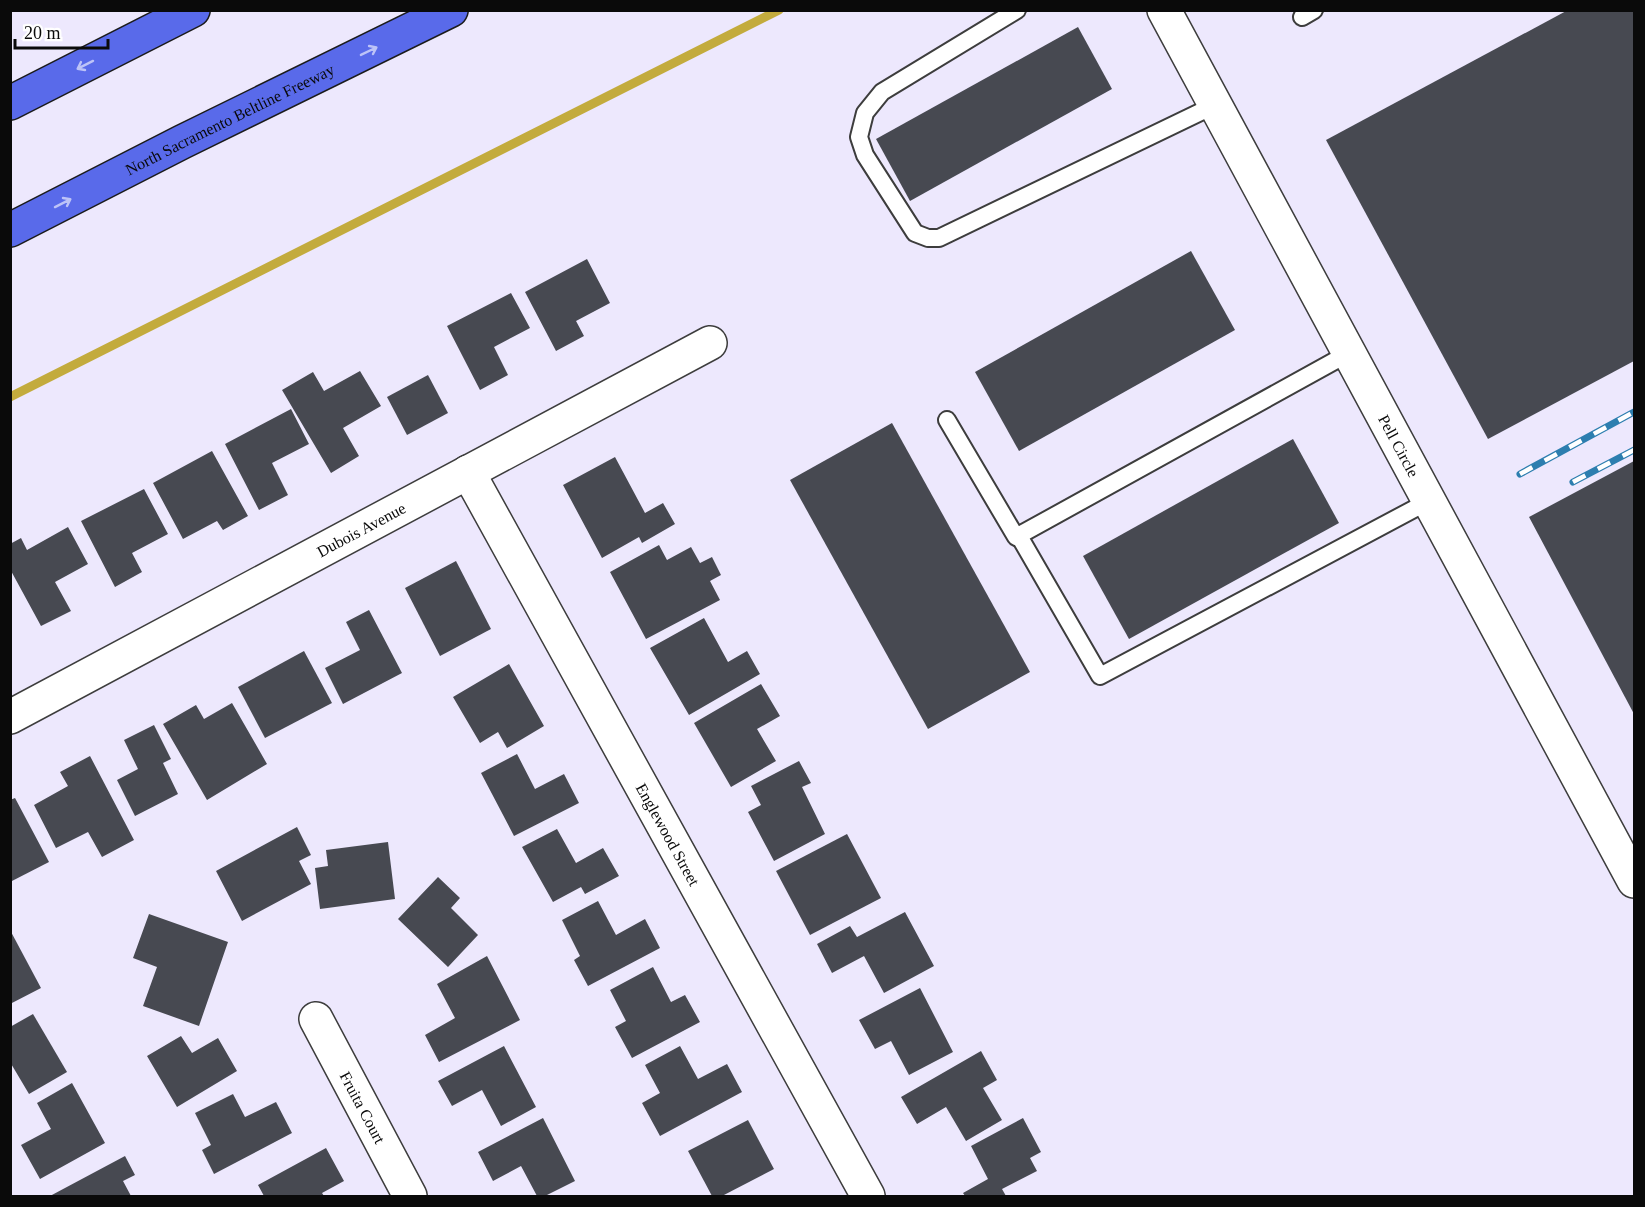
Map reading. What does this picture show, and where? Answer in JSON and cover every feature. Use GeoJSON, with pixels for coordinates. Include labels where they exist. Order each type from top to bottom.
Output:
{"type":"FeatureCollection","features":[{"type":"Feature","properties":{"kind":"highway"},"geometry":{"type":"LineString","coordinates":[[10,103],[193,10]]}},
{"type":"Feature","properties":{"kind":"highway","name":"North Sacramento Beltline Freeway"},"geometry":{"type":"LineString","coordinates":[[10,230],[182,142],[451,10]]}},
{"type":"Feature","properties":{"kind":"street","name":"Pell Circle"},"geometry":{"type":"LineString","coordinates":[[1164,10],[1635,881]]}},
{"type":"Feature","properties":{"kind":"street","name":"Dubois Avenue"},"geometry":{"type":"LineString","coordinates":[[10,717],[710,343]]}},
{"type":"Feature","properties":{"kind":"street","name":"Englewood Street"},"geometry":{"type":"LineString","coordinates":[[468,472],[862,1194]]}},
{"type":"Feature","properties":{"kind":"street","name":"Fruita Court"},"geometry":{"type":"LineString","coordinates":[[316,1020],[410,1197]]}},
{"type":"Feature","properties":{"kind":"lane"},"geometry":{"type":"LineString","coordinates":[[1017,10],[882,92],[865,112],[860,137],[865,155],[915,233],[928,238],[939,238],[1215,105]]}},
{"type":"Feature","properties":{"kind":"lane"},"geometry":{"type":"LineString","coordinates":[[1019,536],[1349,353]]}},
{"type":"Feature","properties":{"kind":"lane"},"geometry":{"type":"LineString","coordinates":[[947,420],[1016,537],[1019,536],[1100,676],[1429,501]]}},
{"type":"Feature","properties":{"kind":"building"},"geometry":{"type":"Polygon","coordinates":[[[1568,10],[1634,10],[1634,361],[1488,439],[1326,140],[1568,10]]]}},
{"type":"Feature","properties":{"kind":"building"},"geometry":{"type":"Polygon","coordinates":[[[1078,27],[1112,89],[910,201],[876,139],[1078,27]]]}},
{"type":"Feature","properties":{"kind":"building"},"geometry":{"type":"Polygon","coordinates":[[[1191,251],[1235,330],[1019,451],[975,372],[1191,251]]]}},
{"type":"Feature","properties":{"kind":"building"},"geometry":{"type":"Polygon","coordinates":[[[587,259],[610,303],[576,321],[584,336],[556,351],[525,292],[587,259]]]}},
{"type":"Feature","properties":{"kind":"building"},"geometry":{"type":"Polygon","coordinates":[[[511,293],[530,328],[494,347],[508,375],[480,390],[447,326],[511,293]]]}},
{"type":"Feature","properties":{"kind":"building"},"geometry":{"type":"Polygon","coordinates":[[[360,371],[381,406],[343,428],[359,456],[331,473],[282,390],[313,372],[324,391],[360,371]]]}},
{"type":"Feature","properties":{"kind":"building"},"geometry":{"type":"Polygon","coordinates":[[[428,375],[448,413],[407,435],[387,397],[428,375]]]}},
{"type":"Feature","properties":{"kind":"building"},"geometry":{"type":"Polygon","coordinates":[[[291,409],[309,444],[272,463],[288,495],[259,510],[225,444],[291,409]]]}},
{"type":"Feature","properties":{"kind":"building"},"geometry":{"type":"Polygon","coordinates":[[[892,423],[1030,672],[928,729],[790,480],[892,423]]]}},
{"type":"Feature","properties":{"kind":"building"},"geometry":{"type":"Polygon","coordinates":[[[1293,439],[1339,523],[1129,639],[1083,556],[1293,439]]]}},
{"type":"Feature","properties":{"kind":"building"},"geometry":{"type":"Polygon","coordinates":[[[212,451],[248,516],[223,530],[217,521],[183,539],[153,483],[212,451]]]}},
{"type":"Feature","properties":{"kind":"building"},"geometry":{"type":"Polygon","coordinates":[[[615,457],[645,513],[663,503],[675,524],[642,543],[639,537],[602,558],[563,485],[615,457]]]}},
{"type":"Feature","properties":{"kind":"building"},"geometry":{"type":"Polygon","coordinates":[[[1634,461],[1634,714],[1529,517],[1634,461]]]}},
{"type":"Feature","properties":{"kind":"building"},"geometry":{"type":"Polygon","coordinates":[[[144,489],[168,534],[132,553],[142,572],[115,587],[81,521],[144,489]]]}},
{"type":"Feature","properties":{"kind":"building"},"geometry":{"type":"Polygon","coordinates":[[[68,527],[88,564],[55,582],[71,611],[41,626],[10,569],[10,544],[21,538],[27,550],[68,527]]]}},
{"type":"Feature","properties":{"kind":"building"},"geometry":{"type":"Polygon","coordinates":[[[659,545],[667,560],[691,547],[700,563],[712,557],[721,575],[710,581],[720,600],[646,639],[610,572],[659,545]]]}},
{"type":"Feature","properties":{"kind":"building"},"geometry":{"type":"Polygon","coordinates":[[[456,561],[491,629],[440,656],[405,588],[456,561]]]}},
{"type":"Feature","properties":{"kind":"building"},"geometry":{"type":"Polygon","coordinates":[[[369,610],[402,673],[343,704],[325,668],[360,650],[346,622],[369,610]]]}},
{"type":"Feature","properties":{"kind":"building"},"geometry":{"type":"Polygon","coordinates":[[[704,618],[728,662],[747,651],[760,674],[689,715],[650,648],[704,618]]]}},
{"type":"Feature","properties":{"kind":"building"},"geometry":{"type":"Polygon","coordinates":[[[304,651],[332,703],[265,738],[238,687],[304,651]]]}},
{"type":"Feature","properties":{"kind":"building"},"geometry":{"type":"Polygon","coordinates":[[[509,664],[544,726],[507,748],[498,732],[480,743],[453,697],[509,664]]]}},
{"type":"Feature","properties":{"kind":"building"},"geometry":{"type":"Polygon","coordinates":[[[761,684],[780,716],[757,729],[776,761],[731,787],[694,723],[761,684]]]}},
{"type":"Feature","properties":{"kind":"building"},"geometry":{"type":"Polygon","coordinates":[[[232,703],[267,764],[207,800],[163,724],[196,705],[204,719],[232,703]]]}},
{"type":"Feature","properties":{"kind":"building"},"geometry":{"type":"Polygon","coordinates":[[[154,725],[171,759],[163,763],[178,794],[135,816],[117,780],[138,769],[124,740],[154,725]]]}},
{"type":"Feature","properties":{"kind":"building"},"geometry":{"type":"Polygon","coordinates":[[[517,754],[535,789],[564,774],[579,803],[514,836],[481,773],[517,754]]]}},
{"type":"Feature","properties":{"kind":"building"},"geometry":{"type":"Polygon","coordinates":[[[90,756],[134,840],[102,857],[88,832],[56,848],[34,805],[68,786],[60,772],[90,756]]]}},
{"type":"Feature","properties":{"kind":"building"},"geometry":{"type":"Polygon","coordinates":[[[799,761],[811,783],[802,787],[825,834],[774,861],[748,812],[761,805],[751,786],[799,761]]]}},
{"type":"Feature","properties":{"kind":"building"},"geometry":{"type":"Polygon","coordinates":[[[15,798],[49,862],[10,882],[10,800],[15,798]]]}},
{"type":"Feature","properties":{"kind":"building"},"geometry":{"type":"Polygon","coordinates":[[[297,827],[311,855],[299,861],[311,884],[242,921],[216,871],[297,827]]]}},
{"type":"Feature","properties":{"kind":"building"},"geometry":{"type":"Polygon","coordinates":[[[557,829],[576,863],[603,848],[619,876],[585,894],[581,887],[553,902],[522,847],[557,829]]]}},
{"type":"Feature","properties":{"kind":"building"},"geometry":{"type":"Polygon","coordinates":[[[847,834],[881,898],[810,935],[776,871],[847,834]]]}},
{"type":"Feature","properties":{"kind":"building"},"geometry":{"type":"Polygon","coordinates":[[[388,842],[395,899],[320,909],[315,868],[328,866],[326,850],[388,842]]]}},
{"type":"Feature","properties":{"kind":"building"},"geometry":{"type":"Polygon","coordinates":[[[438,877],[460,898],[451,908],[478,935],[448,967],[398,919],[438,877]]]}},
{"type":"Feature","properties":{"kind":"building"},"geometry":{"type":"Polygon","coordinates":[[[598,901],[616,935],[645,919],[660,948],[588,986],[574,960],[580,956],[562,920],[598,901]]]}},
{"type":"Feature","properties":{"kind":"building"},"geometry":{"type":"Polygon","coordinates":[[[905,912],[934,966],[884,993],[864,956],[832,973],[817,944],[850,926],[857,937],[905,912]]]}},
{"type":"Feature","properties":{"kind":"building"},"geometry":{"type":"Polygon","coordinates":[[[149,914],[228,942],[199,1026],[143,1006],[157,967],[133,958],[149,914]]]}},
{"type":"Feature","properties":{"kind":"building"},"geometry":{"type":"Polygon","coordinates":[[[10,930],[41,988],[10,1004],[10,930]]]}},
{"type":"Feature","properties":{"kind":"building"},"geometry":{"type":"Polygon","coordinates":[[[487,956],[520,1020],[439,1062],[425,1035],[455,1018],[437,984],[487,956]]]}},
{"type":"Feature","properties":{"kind":"building"},"geometry":{"type":"Polygon","coordinates":[[[653,967],[671,1002],[685,995],[700,1022],[632,1058],[615,1027],[626,1021],[610,990],[653,967]]]}},
{"type":"Feature","properties":{"kind":"building"},"geometry":{"type":"Polygon","coordinates":[[[920,988],[953,1052],[909,1075],[891,1041],[875,1049],[859,1020],[920,988]]]}},
{"type":"Feature","properties":{"kind":"building"},"geometry":{"type":"Polygon","coordinates":[[[33,1014],[67,1072],[29,1094],[10,1062],[10,1027],[33,1014]]]}},
{"type":"Feature","properties":{"kind":"building"},"geometry":{"type":"Polygon","coordinates":[[[181,1036],[192,1053],[218,1038],[237,1071],[177,1107],[147,1056],[181,1036]]]}},
{"type":"Feature","properties":{"kind":"building"},"geometry":{"type":"Polygon","coordinates":[[[504,1046],[536,1107],[501,1126],[482,1090],[452,1106],[438,1081],[504,1046]]]}},
{"type":"Feature","properties":{"kind":"building"},"geometry":{"type":"Polygon","coordinates":[[[680,1046],[698,1079],[727,1064],[742,1092],[660,1136],[642,1103],[660,1093],[645,1065],[680,1046]]]}},
{"type":"Feature","properties":{"kind":"building"},"geometry":{"type":"Polygon","coordinates":[[[981,1051],[997,1080],[983,1088],[1002,1120],[966,1141],[946,1107],[917,1124],[901,1097],[981,1051]]]}},
{"type":"Feature","properties":{"kind":"building"},"geometry":{"type":"Polygon","coordinates":[[[72,1083],[105,1143],[40,1179],[21,1145],[51,1129],[37,1103],[72,1083]]]}},
{"type":"Feature","properties":{"kind":"building"},"geometry":{"type":"Polygon","coordinates":[[[233,1094],[245,1117],[276,1102],[292,1133],[214,1174],[202,1150],[211,1145],[195,1113],[233,1094]]]}},
{"type":"Feature","properties":{"kind":"building"},"geometry":{"type":"Polygon","coordinates":[[[543,1118],[575,1181],[545,1196],[537,1196],[521,1166],[493,1181],[478,1152],[543,1118]]]}},
{"type":"Feature","properties":{"kind":"building"},"geometry":{"type":"Polygon","coordinates":[[[1023,1118],[1041,1152],[1030,1158],[1037,1171],[1002,1189],[1006,1196],[965,1196],[963,1193],[988,1179],[971,1146],[1023,1118]]]}},
{"type":"Feature","properties":{"kind":"building"},"geometry":{"type":"Polygon","coordinates":[[[748,1120],[774,1169],[722,1196],[712,1196],[688,1151],[748,1120]]]}},
{"type":"Feature","properties":{"kind":"building"},"geometry":{"type":"Polygon","coordinates":[[[326,1148],[344,1181],[322,1193],[324,1196],[264,1196],[258,1185],[326,1148]]]}},
{"type":"Feature","properties":{"kind":"building"},"geometry":{"type":"Polygon","coordinates":[[[125,1156],[135,1175],[123,1181],[131,1196],[50,1196],[125,1156]]]}},
{"type":"Feature","properties":{"kind":"waterway"},"geometry":{"type":"LineString","coordinates":[[10,397],[779,10]]}},
{"type":"Feature","properties":{"kind":"railway"},"geometry":{"type":"LineString","coordinates":[[1520,474],[1634,412]]}},
{"type":"Feature","properties":{"kind":"railway"},"geometry":{"type":"LineString","coordinates":[[1573,482],[1634,450]]}}]}
